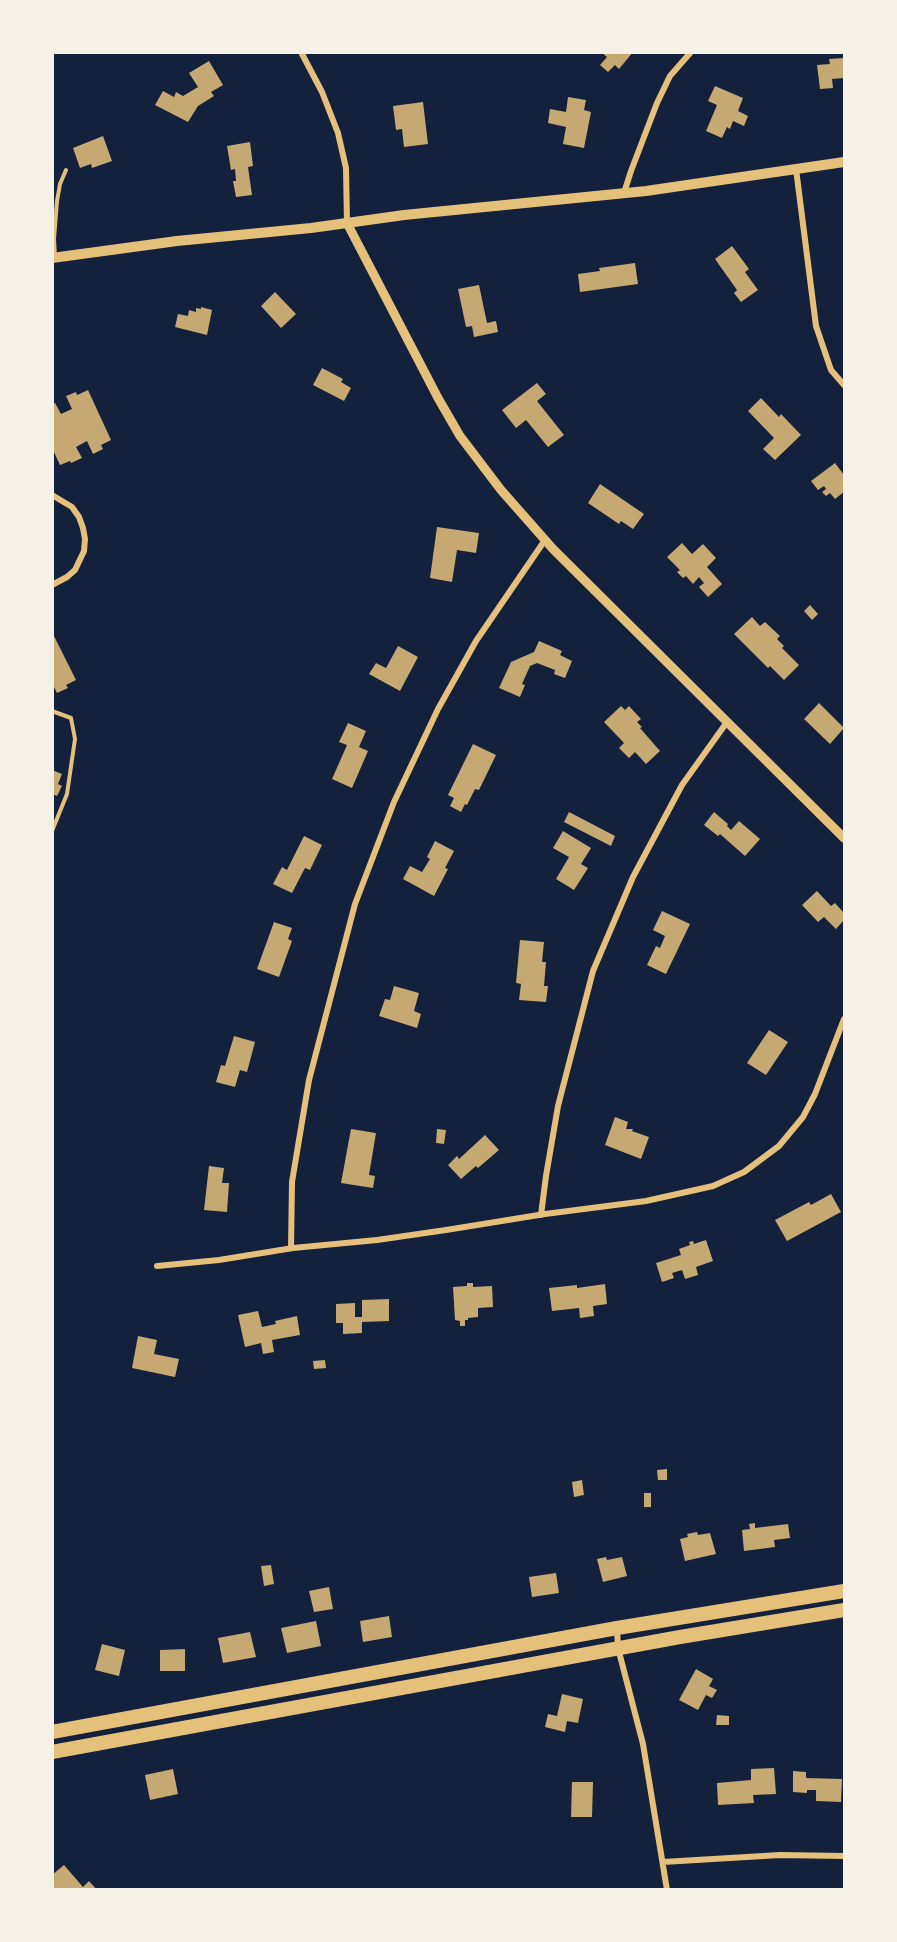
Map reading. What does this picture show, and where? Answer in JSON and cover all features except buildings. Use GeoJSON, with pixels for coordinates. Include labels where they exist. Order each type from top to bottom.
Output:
{"type":"FeatureCollection","features":[{"type":"Feature","properties":{"kind":"highway"},"geometry":{"type":"LineString","coordinates":[[52,1732],[617,1628],[844,1591]]}},
{"type":"Feature","properties":{"kind":"highway"},"geometry":{"type":"LineString","coordinates":[[52,1752],[618,1648],[844,1610]]}},
{"type":"Feature","properties":{"kind":"main road"},"geometry":{"type":"LineString","coordinates":[[54,258],[177,241],[405,215],[624,194],[844,162]]}},
{"type":"Feature","properties":{"kind":"street"},"geometry":{"type":"LineString","coordinates":[[301,52],[322,92],[338,133],[346,168],[347,223],[460,436],[544,540],[844,838]]}},
{"type":"Feature","properties":{"kind":"street"},"geometry":{"type":"LineString","coordinates":[[624,194],[657,103],[670,76],[691,52]]}},
{"type":"Feature","properties":{"kind":"street"},"geometry":{"type":"LineString","coordinates":[[796,169],[816,326],[831,370],[844,385]]}},
{"type":"Feature","properties":{"kind":"street"},"geometry":{"type":"LineString","coordinates":[[52,495],[72,507],[79,517],[85,539],[84,551],[75,570],[68,577],[52,585]]}},
{"type":"Feature","properties":{"kind":"street"},"geometry":{"type":"LineString","coordinates":[[291,1248],[292,1182],[309,1080],[355,904],[394,802],[438,709],[476,641],[544,540]]}},
{"type":"Feature","properties":{"kind":"street"},"geometry":{"type":"LineString","coordinates":[[541,1215],[558,1106],[593,971],[633,877],[682,785],[727,722]]}},
{"type":"Feature","properties":{"kind":"street"},"geometry":{"type":"LineString","coordinates":[[157,1266],[219,1260],[291,1248],[377,1240],[646,1201],[712,1186],[744,1172],[779,1146],[802,1117],[815,1094],[844,1019]]}},
{"type":"Feature","properties":{"kind":"street"},"geometry":{"type":"LineString","coordinates":[[617,1628],[618,1648],[643,1744],[667,1890]]}},
{"type":"Feature","properties":{"kind":"street"},"geometry":{"type":"LineString","coordinates":[[663,1862],[780,1855],[844,1857]]}},
{"type":"Feature","properties":{"kind":"lane"},"geometry":{"type":"LineString","coordinates":[[54,258],[53,225],[58,192],[66,170]]}},
{"type":"Feature","properties":{"kind":"lane"},"geometry":{"type":"LineString","coordinates":[[52,711],[70,718],[75,739],[67,794],[52,831]]}}]}
